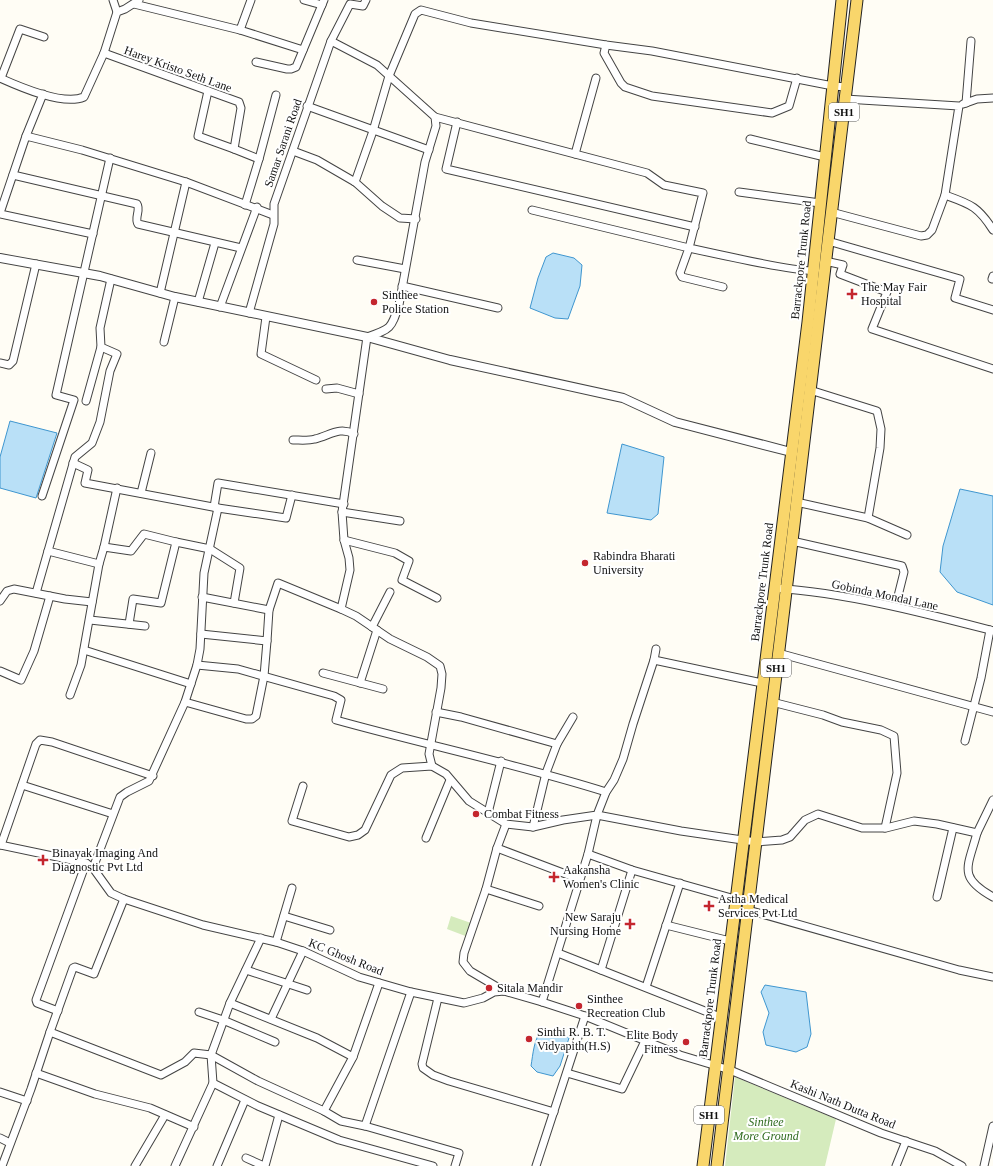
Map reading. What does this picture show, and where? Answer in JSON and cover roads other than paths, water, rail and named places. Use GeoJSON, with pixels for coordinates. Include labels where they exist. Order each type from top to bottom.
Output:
{"type":"FeatureCollection","features":[{"type":"Feature","properties":{"kind":"main road","name":"Barrackpore Trunk Road"},"geometry":{"type":"LineString","coordinates":[[702,1166],[808,322],[812,271],[842,0]]}},
{"type":"Feature","properties":{"kind":"main road","name":"Barrackpore Trunk Road"},"geometry":{"type":"LineString","coordinates":[[717,1166],[730,1070],[772,702],[857,0]]}},
{"type":"Feature","properties":{"kind":"street"},"geometry":{"type":"LineString","coordinates":[[113,0],[118,12],[137,2],[240,30],[304,50]]}},
{"type":"Feature","properties":{"kind":"street"},"geometry":{"type":"LineString","coordinates":[[240,30],[251,0]]}},
{"type":"Feature","properties":{"kind":"street"},"geometry":{"type":"LineString","coordinates":[[256,62],[291,69],[296,67],[323,3],[304,0]]}},
{"type":"Feature","properties":{"kind":"street","name":"Samar Sarani Road"},"geometry":{"type":"LineString","coordinates":[[249,313],[274,224],[274,204],[331,41],[350,4],[363,6],[366,0]]}},
{"type":"Feature","properties":{"kind":"street"},"geometry":{"type":"LineString","coordinates":[[355,182],[373,131],[389,76],[415,14],[421,10],[471,23],[606,46],[652,51],[833,86],[847,87]]}},
{"type":"Feature","properties":{"kind":"street","name":"Harey Kristo Seth Lane"},"geometry":{"type":"LineString","coordinates":[[118,12],[104,53],[239,102],[241,108],[234,149]]}},
{"type":"Feature","properties":{"kind":"street"},"geometry":{"type":"LineString","coordinates":[[44,37],[20,29],[0,78],[17,86],[43,94],[71,100],[84,97],[104,53]]}},
{"type":"Feature","properties":{"kind":"street"},"geometry":{"type":"LineString","coordinates":[[831,212],[921,236],[927,235],[932,230],[945,195],[963,104],[971,40]]}},
{"type":"Feature","properties":{"kind":"street"},"geometry":{"type":"LineString","coordinates":[[331,41],[377,65],[435,116],[647,173],[664,185],[704,193],[689,248],[680,273],[682,277],[723,287]]}},
{"type":"Feature","properties":{"kind":"street"},"geometry":{"type":"LineString","coordinates":[[606,46],[604,53],[621,83],[625,87],[652,96],[772,113],[789,106],[797,78]]}},
{"type":"Feature","properties":{"kind":"street"},"geometry":{"type":"LineString","coordinates":[[575,154],[596,78]]}},
{"type":"Feature","properties":{"kind":"street"},"geometry":{"type":"LineString","coordinates":[[208,91],[198,136],[259,159]]}},
{"type":"Feature","properties":{"kind":"street"},"geometry":{"type":"LineString","coordinates":[[43,94],[26,136],[0,213],[93,234]]}},
{"type":"Feature","properties":{"kind":"street"},"geometry":{"type":"LineString","coordinates":[[246,205],[276,95]]}},
{"type":"Feature","properties":{"kind":"street"},"geometry":{"type":"LineString","coordinates":[[845,99],[963,104],[977,99],[993,98]]}},
{"type":"Feature","properties":{"kind":"street"},"geometry":{"type":"LineString","coordinates":[[307,106],[429,150]]}},
{"type":"Feature","properties":{"kind":"street"},"geometry":{"type":"LineString","coordinates":[[367,337],[382,332],[392,325],[399,305],[416,219],[425,162],[436,126],[435,116]]}},
{"type":"Feature","properties":{"kind":"street"},"geometry":{"type":"LineString","coordinates":[[457,122],[446,168],[695,227]]}},
{"type":"Feature","properties":{"kind":"street"},"geometry":{"type":"LineString","coordinates":[[26,136],[110,158],[186,182],[246,205],[256,207],[273,215]]}},
{"type":"Feature","properties":{"kind":"street"},"geometry":{"type":"LineString","coordinates":[[750,139],[825,157]]}},
{"type":"Feature","properties":{"kind":"street"},"geometry":{"type":"LineString","coordinates":[[293,150],[317,160],[355,182],[382,206],[400,218],[416,219]]}},
{"type":"Feature","properties":{"kind":"street"},"geometry":{"type":"LineString","coordinates":[[42,496],[74,400],[56,395],[110,158]]}},
{"type":"Feature","properties":{"kind":"street"},"geometry":{"type":"LineString","coordinates":[[13,175],[137,204],[139,208],[136,220],[138,224],[174,234],[241,248]]}},
{"type":"Feature","properties":{"kind":"street"},"geometry":{"type":"LineString","coordinates":[[160,293],[186,182]]}},
{"type":"Feature","properties":{"kind":"street"},"geometry":{"type":"LineString","coordinates":[[739,192],[820,203]]}},
{"type":"Feature","properties":{"kind":"street"},"geometry":{"type":"LineString","coordinates":[[945,195],[969,203],[976,209],[993,230]]}},
{"type":"Feature","properties":{"kind":"street"},"geometry":{"type":"LineString","coordinates":[[220,307],[256,207]]}},
{"type":"Feature","properties":{"kind":"street"},"geometry":{"type":"LineString","coordinates":[[532,210],[689,248],[812,271],[825,263],[843,265],[840,274],[886,292],[872,329],[993,370]]}},
{"type":"Feature","properties":{"kind":"street"},"geometry":{"type":"LineString","coordinates":[[828,241],[960,279],[955,298],[993,310]]}},
{"type":"Feature","properties":{"kind":"street"},"geometry":{"type":"LineString","coordinates":[[198,302],[215,243]]}},
{"type":"Feature","properties":{"kind":"street"},"geometry":{"type":"LineString","coordinates":[[357,260],[405,269]]}},
{"type":"Feature","properties":{"kind":"street"},"geometry":{"type":"LineString","coordinates":[[1,261],[36,264],[84,273],[175,297],[367,337],[450,360],[623,398],[675,422],[791,452]]}},
{"type":"Feature","properties":{"kind":"street"},"geometry":{"type":"LineString","coordinates":[[0,363],[9,365],[14,361],[36,264]]}},
{"type":"Feature","properties":{"kind":"street"},"geometry":{"type":"LineString","coordinates":[[86,401],[101,347],[100,328],[111,279]]}},
{"type":"Feature","properties":{"kind":"street"},"geometry":{"type":"LineString","coordinates":[[402,286],[498,308]]}},
{"type":"Feature","properties":{"kind":"street"},"geometry":{"type":"LineString","coordinates":[[164,342],[175,297]]}},
{"type":"Feature","properties":{"kind":"street"},"geometry":{"type":"LineString","coordinates":[[266,317],[261,354],[316,380]]}},
{"type":"Feature","properties":{"kind":"street"},"geometry":{"type":"LineString","coordinates":[[341,609],[350,570],[349,558],[344,540],[342,512],[367,337]]}},
{"type":"Feature","properties":{"kind":"street"},"geometry":{"type":"LineString","coordinates":[[36,593],[75,457],[92,443],[100,422],[110,371],[116,354],[101,347]]}},
{"type":"Feature","properties":{"kind":"street"},"geometry":{"type":"LineString","coordinates":[[326,389],[336,388],[359,394]]}},
{"type":"Feature","properties":{"kind":"street"},"geometry":{"type":"LineString","coordinates":[[810,390],[876,411],[881,428],[880,448],[868,518]]}},
{"type":"Feature","properties":{"kind":"street"},"geometry":{"type":"LineString","coordinates":[[293,440],[316,439],[334,431],[349,432],[354,434]]}},
{"type":"Feature","properties":{"kind":"street"},"geometry":{"type":"LineString","coordinates":[[141,493],[151,453]]}},
{"type":"Feature","properties":{"kind":"street"},"geometry":{"type":"LineString","coordinates":[[73,463],[88,470],[85,483],[286,518],[292,495]]}},
{"type":"Feature","properties":{"kind":"street"},"geometry":{"type":"LineString","coordinates":[[93,868],[120,797],[149,781],[153,776],[185,702],[191,684],[200,649],[204,573],[210,549],[218,483],[344,504]]}},
{"type":"Feature","properties":{"kind":"street"},"geometry":{"type":"LineString","coordinates":[[70,694],[81,665],[99,564],[117,488]]}},
{"type":"Feature","properties":{"kind":"street"},"geometry":{"type":"LineString","coordinates":[[796,502],[868,518],[907,535]]}},
{"type":"Feature","properties":{"kind":"street"},"geometry":{"type":"LineString","coordinates":[[342,512],[400,521]]}},
{"type":"Feature","properties":{"kind":"street"},"geometry":{"type":"LineString","coordinates":[[104,547],[131,551],[144,534],[210,549],[241,568],[234,603]]}},
{"type":"Feature","properties":{"kind":"street"},"geometry":{"type":"LineString","coordinates":[[344,540],[395,553],[410,561],[402,580],[437,598]]}},
{"type":"Feature","properties":{"kind":"street"},"geometry":{"type":"LineString","coordinates":[[792,541],[902,566],[904,572],[897,600]]}},
{"type":"Feature","properties":{"kind":"street"},"geometry":{"type":"LineString","coordinates":[[128,624],[133,600],[161,603],[176,542]]}},
{"type":"Feature","properties":{"kind":"street"},"geometry":{"type":"LineString","coordinates":[[48,551],[99,564]]}},
{"type":"Feature","properties":{"kind":"street"},"geometry":{"type":"LineString","coordinates":[[185,702],[246,719],[252,719],[256,716],[264,676],[269,610],[278,583],[341,609],[440,666],[442,674],[429,754],[432,766],[450,780],[469,802],[506,824],[533,827],[563,820],[597,815],[742,841],[756,842],[782,840],[790,837],[805,820],[818,814],[862,828],[885,828],[914,821],[977,833]]}},
{"type":"Feature","properties":{"kind":"street","name":"Gobinda Mondal Lane"},"geometry":{"type":"LineString","coordinates":[[774,588],[807,590],[834,595],[992,630]]}},
{"type":"Feature","properties":{"kind":"street"},"geometry":{"type":"LineString","coordinates":[[0,600],[7,591],[12,589],[92,602]]}},
{"type":"Feature","properties":{"kind":"street"},"geometry":{"type":"LineString","coordinates":[[360,683],[374,628],[390,592]]}},
{"type":"Feature","properties":{"kind":"street"},"geometry":{"type":"LineString","coordinates":[[0,671],[21,680],[34,651],[50,596]]}},
{"type":"Feature","properties":{"kind":"street"},"geometry":{"type":"LineString","coordinates":[[202,597],[269,610]]}},
{"type":"Feature","properties":{"kind":"street"},"geometry":{"type":"LineString","coordinates":[[90,620],[145,626]]}},
{"type":"Feature","properties":{"kind":"street"},"geometry":{"type":"LineString","coordinates":[[965,741],[992,630]]}},
{"type":"Feature","properties":{"kind":"street"},"geometry":{"type":"LineString","coordinates":[[200,634],[267,641]]}},
{"type":"Feature","properties":{"kind":"street"},"geometry":{"type":"LineString","coordinates":[[542,1002],[588,854],[597,815],[606,792],[614,780],[623,760],[654,660],[656,649]]}},
{"type":"Feature","properties":{"kind":"street"},"geometry":{"type":"LineString","coordinates":[[84,650],[191,684]]}},
{"type":"Feature","properties":{"kind":"street"},"geometry":{"type":"LineString","coordinates":[[778,653],[993,712]]}},
{"type":"Feature","properties":{"kind":"street"},"geometry":{"type":"LineString","coordinates":[[654,660],[762,683]]}},
{"type":"Feature","properties":{"kind":"street"},"geometry":{"type":"LineString","coordinates":[[197,665],[238,669],[341,700],[336,720],[402,739],[501,761],[546,773],[606,792]]}},
{"type":"Feature","properties":{"kind":"street"},"geometry":{"type":"LineString","coordinates":[[323,673],[383,689]]}},
{"type":"Feature","properties":{"kind":"street"},"geometry":{"type":"LineString","coordinates":[[772,702],[894,736],[897,773],[885,828]]}},
{"type":"Feature","properties":{"kind":"street"},"geometry":{"type":"LineString","coordinates":[[436,712],[557,744]]}},
{"type":"Feature","properties":{"kind":"street"},"geometry":{"type":"LineString","coordinates":[[533,827],[546,773],[557,744],[573,717]]}},
{"type":"Feature","properties":{"kind":"street"},"geometry":{"type":"LineString","coordinates":[[0,845],[36,744],[43,739],[153,776]]}},
{"type":"Feature","properties":{"kind":"street"},"geometry":{"type":"LineString","coordinates":[[488,813],[501,761]]}},
{"type":"Feature","properties":{"kind":"street"},"geometry":{"type":"LineString","coordinates":[[303,786],[292,821],[353,837],[365,830],[389,778],[394,772],[402,768],[432,766]]}},
{"type":"Feature","properties":{"kind":"street"},"geometry":{"type":"LineString","coordinates":[[426,838],[450,780]]}},
{"type":"Feature","properties":{"kind":"street"},"geometry":{"type":"LineString","coordinates":[[22,785],[113,814]]}},
{"type":"Feature","properties":{"kind":"street"},"geometry":{"type":"LineString","coordinates":[[993,800],[977,833],[969,863],[968,876],[971,881],[993,897]]}},
{"type":"Feature","properties":{"kind":"street"},"geometry":{"type":"LineString","coordinates":[[506,824],[496,848],[486,890],[464,953],[463,962],[470,971],[504,991],[585,1016],[680,1055],[715,1064]]}},
{"type":"Feature","properties":{"kind":"street"},"geometry":{"type":"LineString","coordinates":[[937,897],[953,828]]}},
{"type":"Feature","properties":{"kind":"street","name":"KC Ghosh Road"},"geometry":{"type":"LineString","coordinates":[[0,845],[86,863],[93,868],[111,893],[124,899],[203,925],[276,942],[303,951],[359,977],[379,983],[411,992],[464,1003],[484,998],[494,992],[504,991]]}},
{"type":"Feature","properties":{"kind":"street"},"geometry":{"type":"LineString","coordinates":[[496,848],[579,879]]}},
{"type":"Feature","properties":{"kind":"street"},"geometry":{"type":"LineString","coordinates":[[588,854],[632,870],[735,899]]}},
{"type":"Feature","properties":{"kind":"street"},"geometry":{"type":"LineString","coordinates":[[58,1010],[37,1003],[36,1000],[86,863]]}},
{"type":"Feature","properties":{"kind":"street"},"geometry":{"type":"LineString","coordinates":[[601,970],[632,870]]}},
{"type":"Feature","properties":{"kind":"street"},"geometry":{"type":"LineString","coordinates":[[646,988],[680,883]]}},
{"type":"Feature","properties":{"kind":"street"},"geometry":{"type":"LineString","coordinates":[[276,942],[292,888]]}},
{"type":"Feature","properties":{"kind":"street"},"geometry":{"type":"LineString","coordinates":[[486,890],[539,906]]}},
{"type":"Feature","properties":{"kind":"street"},"geometry":{"type":"LineString","coordinates":[[2,1161],[27,1101],[74,967],[94,974],[124,899]]}},
{"type":"Feature","properties":{"kind":"street"},"geometry":{"type":"LineString","coordinates":[[748,910],[937,964],[993,977]]}},
{"type":"Feature","properties":{"kind":"street"},"geometry":{"type":"LineString","coordinates":[[284,916],[330,930]]}},
{"type":"Feature","properties":{"kind":"street"},"geometry":{"type":"LineString","coordinates":[[666,925],[730,941]]}},
{"type":"Feature","properties":{"kind":"street"},"geometry":{"type":"LineString","coordinates":[[175,1166],[213,1083],[211,1055],[223,1020],[261,938]]}},
{"type":"Feature","properties":{"kind":"street"},"geometry":{"type":"LineString","coordinates":[[271,1019],[303,951]]}},
{"type":"Feature","properties":{"kind":"street"},"geometry":{"type":"LineString","coordinates":[[558,953],[720,1017]]}},
{"type":"Feature","properties":{"kind":"street"},"geometry":{"type":"LineString","coordinates":[[246,970],[288,982],[307,990]]}},
{"type":"Feature","properties":{"kind":"street"},"geometry":{"type":"LineString","coordinates":[[324,1111],[353,1057],[379,983]]}},
{"type":"Feature","properties":{"kind":"street"},"geometry":{"type":"LineString","coordinates":[[365,1126],[411,992]]}},
{"type":"Feature","properties":{"kind":"street"},"geometry":{"type":"LineString","coordinates":[[438,998],[422,1064],[423,1068],[449,1081],[554,1112]]}},
{"type":"Feature","properties":{"kind":"street"},"geometry":{"type":"LineString","coordinates":[[230,1003],[317,1038],[353,1057]]}},
{"type":"Feature","properties":{"kind":"street"},"geometry":{"type":"LineString","coordinates":[[199,1012],[223,1020],[275,1042]]}},
{"type":"Feature","properties":{"kind":"street"},"geometry":{"type":"LineString","coordinates":[[536,1166],[585,1016]]}},
{"type":"Feature","properties":{"kind":"street"},"geometry":{"type":"LineString","coordinates":[[50,1032],[161,1075],[185,1062],[194,1053],[211,1055],[258,1082],[324,1111],[341,1121],[365,1126],[459,1153],[455,1166]]}},
{"type":"Feature","properties":{"kind":"street"},"geometry":{"type":"LineString","coordinates":[[567,1073],[622,1090],[645,1041]]}},
{"type":"Feature","properties":{"kind":"street","name":"Kashi Nath Dutta Road"},"geometry":{"type":"LineString","coordinates":[[715,1064],[906,1141],[935,1151],[962,1166]]}},
{"type":"Feature","properties":{"kind":"street"},"geometry":{"type":"LineString","coordinates":[[36,1073],[95,1094],[136,1104],[165,1114],[194,1127]]}},
{"type":"Feature","properties":{"kind":"street"},"geometry":{"type":"LineString","coordinates":[[213,1083],[245,1100],[339,1140],[433,1166]]}},
{"type":"Feature","properties":{"kind":"street"},"geometry":{"type":"LineString","coordinates":[[0,1092],[27,1101]]}},
{"type":"Feature","properties":{"kind":"street"},"geometry":{"type":"LineString","coordinates":[[217,1166],[245,1100]]}},
{"type":"Feature","properties":{"kind":"street"},"geometry":{"type":"LineString","coordinates":[[135,1166],[165,1114]]}},
{"type":"Feature","properties":{"kind":"street"},"geometry":{"type":"LineString","coordinates":[[246,1158],[264,1166],[279,1115]]}},
{"type":"Feature","properties":{"kind":"street"},"geometry":{"type":"LineString","coordinates":[[984,1166],[993,1126]]}},
{"type":"Feature","properties":{"kind":"street"},"geometry":{"type":"LineString","coordinates":[[0,1138],[10,1143]]}},
{"type":"Feature","properties":{"kind":"street"},"geometry":{"type":"LineString","coordinates":[[896,1166],[906,1141]]}},
{"type":"Feature","properties":{"kind":"water"},"geometry":{"type":"Polygon","coordinates":[[[553,253],[574,258],[582,265],[580,286],[568,319],[555,318],[530,308],[538,278],[546,257],[553,253]]]}},
{"type":"Feature","properties":{"kind":"water"},"geometry":{"type":"Polygon","coordinates":[[[10,421],[57,433],[36,498],[0,488],[0,457],[10,421]]]}},
{"type":"Feature","properties":{"kind":"water"},"geometry":{"type":"Polygon","coordinates":[[[622,444],[664,457],[658,514],[651,520],[607,513],[622,444]]]}},
{"type":"Feature","properties":{"kind":"water"},"geometry":{"type":"Polygon","coordinates":[[[960,489],[993,496],[993,605],[957,592],[940,572],[943,546],[960,489]]]}},
{"type":"Feature","properties":{"kind":"water"},"geometry":{"type":"Polygon","coordinates":[[[765,985],[806,992],[811,1034],[807,1047],[796,1052],[766,1045],[763,1032],[769,1013],[761,992],[765,985]]]}},
{"type":"Feature","properties":{"kind":"water"},"geometry":{"type":"Polygon","coordinates":[[[543,1029],[558,1032],[569,1038],[560,1066],[553,1076],[537,1072],[531,1066],[536,1041],[543,1029]]]}},
{"type":"Feature","properties":{"kind":"place","name":"The May Fair Hospital"},"geometry":{"type":"Point","coordinates":[852,294]}},
{"type":"Feature","properties":{"kind":"place","name":"Sinthee Police Station"},"geometry":{"type":"Point","coordinates":[374,302]}},
{"type":"Feature","properties":{"kind":"place","name":"Rabindra Bharati University"},"geometry":{"type":"Point","coordinates":[585,563]}},
{"type":"Feature","properties":{"kind":"place","name":"Combat Fitness"},"geometry":{"type":"Point","coordinates":[476,814]}},
{"type":"Feature","properties":{"kind":"place","name":"Binayak Imaging And Diagnostic Pvt Ltd"},"geometry":{"type":"Point","coordinates":[43,860]}},
{"type":"Feature","properties":{"kind":"place","name":"Aakansha Women's Clinic"},"geometry":{"type":"Point","coordinates":[554,877]}},
{"type":"Feature","properties":{"kind":"place","name":"Astha Medical Services Pvt Ltd"},"geometry":{"type":"Point","coordinates":[709,906]}},
{"type":"Feature","properties":{"kind":"place","name":"New Saraju Nursing Home"},"geometry":{"type":"Point","coordinates":[630,924]}},
{"type":"Feature","properties":{"kind":"place","name":"Sitala Mandir"},"geometry":{"type":"Point","coordinates":[489,988]}},
{"type":"Feature","properties":{"kind":"place","name":"Sinthee Recreation Club"},"geometry":{"type":"Point","coordinates":[579,1006]}},
{"type":"Feature","properties":{"kind":"place","name":"Sinthi R. B. T. Vidyapith(H.S)"},"geometry":{"type":"Point","coordinates":[529,1039]}},
{"type":"Feature","properties":{"kind":"place","name":"Elite Body Fitness"},"geometry":{"type":"Point","coordinates":[686,1042]}},
{"type":"Feature","properties":{"kind":"park label","name":"Sinthee More Ground"},"geometry":{"type":"Point","coordinates":[766,1129]}}]}
